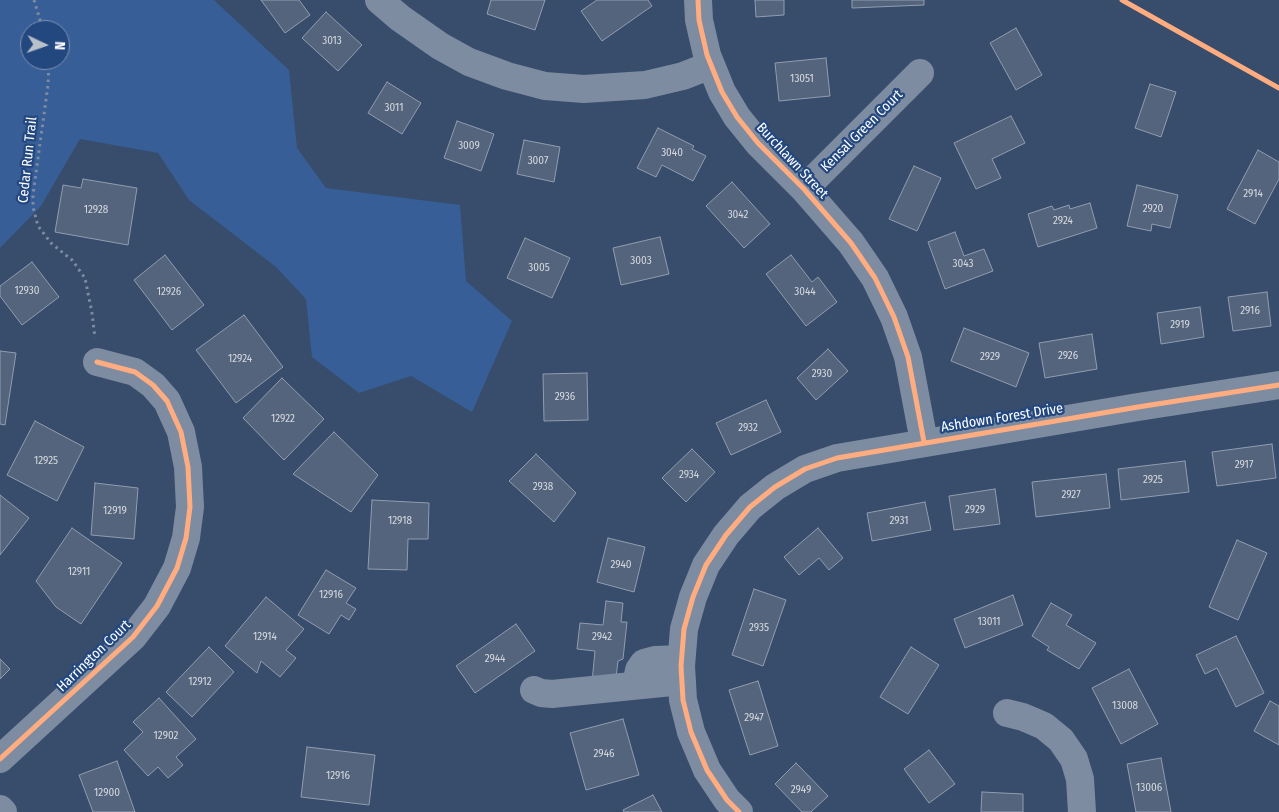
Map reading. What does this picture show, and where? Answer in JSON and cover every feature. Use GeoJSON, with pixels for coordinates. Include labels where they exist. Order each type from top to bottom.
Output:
{"type":"FeatureCollection","features":[{"type":"Feature","properties":{"kind":"street"},"geometry":{"type":"LineString","coordinates":[[378,0],[440,46],[469,62],[506,76],[545,86],[584,89],[645,85],[683,76],[711,65]]}},
{"type":"Feature","properties":{"kind":"street","name":"Burchlawn Street"},"geometry":{"type":"LineString","coordinates":[[698,0],[699,20],[711,65],[722,92],[737,117],[758,143],[804,189],[851,243],[875,278],[894,317],[908,357],[924,442]]}},
{"type":"Feature","properties":{"kind":"street","name":"Kensal Green Court"},"geometry":{"type":"LineString","coordinates":[[804,189],[920,73]]}},
{"type":"Feature","properties":{"kind":"street","name":"Harrington Court"},"geometry":{"type":"LineString","coordinates":[[0,759],[132,637],[157,606],[177,568],[186,538],[190,507],[188,467],[181,432],[167,401],[153,385],[135,372],[98,362]]}},
{"type":"Feature","properties":{"kind":"street","name":"Ashdown Forest Drive"},"geometry":{"type":"LineString","coordinates":[[738,812],[727,800],[707,770],[691,732],[683,700],[684,629],[693,597],[706,565],[726,535],[750,507],[775,487],[805,470],[837,458],[924,442],[1279,385]]}},
{"type":"Feature","properties":{"kind":"street"},"geometry":{"type":"LineString","coordinates":[[534,690],[552,694],[636,685],[639,670],[644,663],[655,660],[682,670]]}},
{"type":"Feature","properties":{"kind":"street"},"geometry":{"type":"LineString","coordinates":[[1007,713],[1023,717],[1044,726],[1061,740],[1074,759],[1080,779],[1082,812]]}},
{"type":"Feature","properties":{"kind":"street"},"geometry":{"type":"LineString","coordinates":[[0,809],[3,812]]}},
{"type":"Feature","properties":{"kind":"path"},"geometry":{"type":"LineString","coordinates":[[34,0],[40,20]]}},
{"type":"Feature","properties":{"kind":"shaded area"},"geometry":{"type":"Polygon","coordinates":[[[0,0],[214,0],[289,70],[297,148],[326,188],[460,205],[466,281],[512,321],[472,412],[411,376],[359,393],[312,357],[306,299],[276,267],[189,200],[158,153],[80,139],[41,206],[0,248],[0,0]]]}},
{"type":"Feature","properties":{"kind":"building"},"geometry":{"type":"Polygon","coordinates":[[[261,0],[299,0],[310,15],[285,33],[261,0]]]}},
{"type":"Feature","properties":{"kind":"building"},"geometry":{"type":"Polygon","coordinates":[[[491,0],[545,0],[535,30],[487,14],[491,0]]]}},
{"type":"Feature","properties":{"kind":"building"},"geometry":{"type":"Polygon","coordinates":[[[597,0],[648,0],[652,6],[602,41],[581,11],[597,0]]]}},
{"type":"Feature","properties":{"kind":"building"},"geometry":{"type":"Polygon","coordinates":[[[755,0],[784,0],[784,15],[756,17],[755,0]]]}},
{"type":"Feature","properties":{"kind":"building"},"geometry":{"type":"Polygon","coordinates":[[[852,0],[924,0],[924,5],[852,8],[852,0]]]}},
{"type":"Feature","properties":{"kind":"building"},"geometry":{"type":"Polygon","coordinates":[[[326,12],[362,45],[338,71],[302,38],[326,12]]]}},
{"type":"Feature","properties":{"kind":"building"},"geometry":{"type":"Polygon","coordinates":[[[1016,28],[1042,75],[1016,90],[990,43],[1016,28]]]}},
{"type":"Feature","properties":{"kind":"building"},"geometry":{"type":"Polygon","coordinates":[[[826,58],[830,96],[779,101],[775,63],[826,58]]]}},
{"type":"Feature","properties":{"kind":"building"},"geometry":{"type":"Polygon","coordinates":[[[387,82],[421,103],[402,134],[368,113],[387,82]]]}},
{"type":"Feature","properties":{"kind":"building"},"geometry":{"type":"Polygon","coordinates":[[[1150,84],[1176,92],[1161,137],[1135,128],[1150,84]]]}},
{"type":"Feature","properties":{"kind":"building"},"geometry":{"type":"Polygon","coordinates":[[[1011,116],[1025,143],[992,159],[1001,178],[976,189],[954,143],[1011,116]]]}},
{"type":"Feature","properties":{"kind":"building"},"geometry":{"type":"Polygon","coordinates":[[[457,121],[494,134],[481,171],[444,158],[457,121]]]}},
{"type":"Feature","properties":{"kind":"building"},"geometry":{"type":"Polygon","coordinates":[[[658,128],[694,146],[692,149],[706,156],[693,181],[662,165],[656,177],[637,168],[658,128]]]}},
{"type":"Feature","properties":{"kind":"building"},"geometry":{"type":"Polygon","coordinates":[[[524,140],[560,147],[554,182],[517,174],[524,140]]]}},
{"type":"Feature","properties":{"kind":"building"},"geometry":{"type":"Polygon","coordinates":[[[1258,150],[1279,162],[1279,179],[1255,224],[1227,209],[1258,150]]]}},
{"type":"Feature","properties":{"kind":"building"},"geometry":{"type":"Polygon","coordinates":[[[914,166],[941,178],[917,231],[889,219],[914,166]]]}},
{"type":"Feature","properties":{"kind":"building"},"geometry":{"type":"Polygon","coordinates":[[[83,179],[137,188],[128,245],[55,232],[63,185],[81,188],[83,179]]]}},
{"type":"Feature","properties":{"kind":"building"},"geometry":{"type":"Polygon","coordinates":[[[732,182],[770,224],[744,248],[706,206],[732,182]]]}},
{"type":"Feature","properties":{"kind":"building"},"geometry":{"type":"Polygon","coordinates":[[[1137,185],[1178,195],[1170,228],[1152,224],[1151,231],[1127,226],[1137,185]]]}},
{"type":"Feature","properties":{"kind":"building"},"geometry":{"type":"Polygon","coordinates":[[[1090,203],[1097,228],[1038,247],[1028,214],[1052,206],[1054,210],[1069,205],[1070,209],[1090,203]]]}},
{"type":"Feature","properties":{"kind":"building"},"geometry":{"type":"Polygon","coordinates":[[[955,232],[964,256],[984,249],[993,271],[945,289],[928,242],[955,232]]]}},
{"type":"Feature","properties":{"kind":"building"},"geometry":{"type":"Polygon","coordinates":[[[660,237],[669,274],[621,285],[613,248],[660,237]]]}},
{"type":"Feature","properties":{"kind":"building"},"geometry":{"type":"Polygon","coordinates":[[[525,238],[570,258],[552,298],[507,278],[525,238]]]}},
{"type":"Feature","properties":{"kind":"building"},"geometry":{"type":"Polygon","coordinates":[[[165,255],[204,305],[172,330],[134,280],[165,255]]]}},
{"type":"Feature","properties":{"kind":"building"},"geometry":{"type":"Polygon","coordinates":[[[791,255],[812,282],[818,277],[837,302],[806,326],[766,274],[791,255]]]}},
{"type":"Feature","properties":{"kind":"building"},"geometry":{"type":"Polygon","coordinates":[[[32,262],[59,297],[22,325],[0,296],[0,286],[32,262]]]}},
{"type":"Feature","properties":{"kind":"building"},"geometry":{"type":"Polygon","coordinates":[[[1267,292],[1271,326],[1233,331],[1228,297],[1267,292]]]}},
{"type":"Feature","properties":{"kind":"building"},"geometry":{"type":"Polygon","coordinates":[[[1200,307],[1204,337],[1161,344],[1157,313],[1200,307]]]}},
{"type":"Feature","properties":{"kind":"building"},"geometry":{"type":"Polygon","coordinates":[[[244,315],[283,367],[236,403],[196,350],[244,315]]]}},
{"type":"Feature","properties":{"kind":"building"},"geometry":{"type":"Polygon","coordinates":[[[964,328],[1029,353],[1016,387],[951,361],[964,328]]]}},
{"type":"Feature","properties":{"kind":"building"},"geometry":{"type":"Polygon","coordinates":[[[1092,334],[1097,369],[1045,378],[1039,343],[1092,334]]]}},
{"type":"Feature","properties":{"kind":"building"},"geometry":{"type":"Polygon","coordinates":[[[828,349],[848,371],[816,400],[797,378],[828,349]]]}},
{"type":"Feature","properties":{"kind":"building"},"geometry":{"type":"Polygon","coordinates":[[[0,351],[16,353],[5,425],[0,424],[0,351]]]}},
{"type":"Feature","properties":{"kind":"building"},"geometry":{"type":"Polygon","coordinates":[[[587,373],[588,420],[544,421],[543,374],[587,373]]]}},
{"type":"Feature","properties":{"kind":"building"},"geometry":{"type":"Polygon","coordinates":[[[282,378],[324,419],[284,460],[243,418],[282,378]]]}},
{"type":"Feature","properties":{"kind":"building"},"geometry":{"type":"Polygon","coordinates":[[[766,400],[781,432],[731,455],[716,423],[766,400]]]}},
{"type":"Feature","properties":{"kind":"building"},"geometry":{"type":"Polygon","coordinates":[[[35,421],[84,447],[57,501],[7,475],[35,421]]]}},
{"type":"Feature","properties":{"kind":"building"},"geometry":{"type":"Polygon","coordinates":[[[334,432],[378,475],[351,512],[293,474],[334,432]]]}},
{"type":"Feature","properties":{"kind":"building"},"geometry":{"type":"Polygon","coordinates":[[[1272,444],[1276,478],[1217,486],[1212,452],[1272,444]]]}},
{"type":"Feature","properties":{"kind":"building"},"geometry":{"type":"Polygon","coordinates":[[[692,449],[715,472],[686,502],[662,478],[692,449]]]}},
{"type":"Feature","properties":{"kind":"building"},"geometry":{"type":"Polygon","coordinates":[[[536,454],[576,493],[554,522],[509,481],[536,454]]]}},
{"type":"Feature","properties":{"kind":"building"},"geometry":{"type":"Polygon","coordinates":[[[1185,461],[1189,492],[1121,500],[1118,469],[1185,461]]]}},
{"type":"Feature","properties":{"kind":"building"},"geometry":{"type":"Polygon","coordinates":[[[1106,474],[1110,508],[1036,517],[1032,482],[1106,474]]]}},
{"type":"Feature","properties":{"kind":"building"},"geometry":{"type":"Polygon","coordinates":[[[95,483],[138,488],[134,539],[91,535],[95,483]]]}},
{"type":"Feature","properties":{"kind":"building"},"geometry":{"type":"Polygon","coordinates":[[[995,489],[1000,524],[954,530],[949,496],[995,489]]]}},
{"type":"Feature","properties":{"kind":"building"},"geometry":{"type":"Polygon","coordinates":[[[0,495],[29,518],[0,555],[0,495]]]}},
{"type":"Feature","properties":{"kind":"building"},"geometry":{"type":"Polygon","coordinates":[[[372,500],[429,503],[428,539],[408,539],[407,570],[368,569],[372,500]]]}},
{"type":"Feature","properties":{"kind":"building"},"geometry":{"type":"Polygon","coordinates":[[[925,502],[931,530],[872,541],[867,513],[925,502]]]}},
{"type":"Feature","properties":{"kind":"building"},"geometry":{"type":"Polygon","coordinates":[[[72,528],[122,563],[81,624],[56,607],[36,581],[72,528]]]}},
{"type":"Feature","properties":{"kind":"building"},"geometry":{"type":"Polygon","coordinates":[[[818,528],[843,558],[829,570],[819,558],[799,575],[784,557],[818,528]]]}},
{"type":"Feature","properties":{"kind":"building"},"geometry":{"type":"Polygon","coordinates":[[[608,538],[645,547],[634,592],[597,582],[608,538]]]}},
{"type":"Feature","properties":{"kind":"building"},"geometry":{"type":"Polygon","coordinates":[[[1237,540],[1267,553],[1238,620],[1209,607],[1237,540]]]}},
{"type":"Feature","properties":{"kind":"building"},"geometry":{"type":"Polygon","coordinates":[[[326,570],[356,588],[346,603],[356,609],[349,620],[341,615],[329,634],[298,615],[326,570]]]}},
{"type":"Feature","properties":{"kind":"building"},"geometry":{"type":"Polygon","coordinates":[[[754,589],[786,600],[763,666],[732,655],[754,589]]]}},
{"type":"Feature","properties":{"kind":"building"},"geometry":{"type":"Polygon","coordinates":[[[1013,595],[1023,625],[965,648],[954,619],[1013,595]]]}},
{"type":"Feature","properties":{"kind":"building"},"geometry":{"type":"Polygon","coordinates":[[[266,597],[304,629],[286,650],[296,658],[280,677],[261,661],[257,673],[225,646],[266,597]]]}},
{"type":"Feature","properties":{"kind":"building"},"geometry":{"type":"Polygon","coordinates":[[[606,601],[623,603],[621,622],[627,622],[623,659],[618,661],[615,685],[592,682],[595,651],[577,649],[580,623],[603,625],[606,601]]]}},
{"type":"Feature","properties":{"kind":"building"},"geometry":{"type":"Polygon","coordinates":[[[1051,603],[1072,615],[1066,625],[1096,643],[1079,669],[1047,650],[1049,647],[1032,636],[1051,603]]]}},
{"type":"Feature","properties":{"kind":"building"},"geometry":{"type":"Polygon","coordinates":[[[516,624],[535,651],[475,693],[456,666],[516,624]]]}},
{"type":"Feature","properties":{"kind":"building"},"geometry":{"type":"Polygon","coordinates":[[[1236,636],[1264,693],[1236,707],[1217,668],[1205,674],[1196,655],[1236,636]]]}},
{"type":"Feature","properties":{"kind":"building"},"geometry":{"type":"Polygon","coordinates":[[[209,647],[234,672],[192,717],[166,692],[209,647]]]}},
{"type":"Feature","properties":{"kind":"building"},"geometry":{"type":"Polygon","coordinates":[[[911,647],[939,665],[908,714],[880,697],[911,647]]]}},
{"type":"Feature","properties":{"kind":"building"},"geometry":{"type":"Polygon","coordinates":[[[0,659],[10,669],[0,679],[0,659]]]}},
{"type":"Feature","properties":{"kind":"building"},"geometry":{"type":"Polygon","coordinates":[[[1129,669],[1158,724],[1121,744],[1092,688],[1129,669]]]}},
{"type":"Feature","properties":{"kind":"building"},"geometry":{"type":"Polygon","coordinates":[[[758,681],[778,746],[750,755],[729,690],[758,681]]]}},
{"type":"Feature","properties":{"kind":"building"},"geometry":{"type":"Polygon","coordinates":[[[159,698],[196,739],[176,757],[183,765],[168,778],[158,767],[148,776],[124,750],[143,732],[133,722],[159,698]]]}},
{"type":"Feature","properties":{"kind":"building"},"geometry":{"type":"Polygon","coordinates":[[[1270,701],[1279,706],[1279,745],[1254,731],[1270,701]]]}},
{"type":"Feature","properties":{"kind":"building"},"geometry":{"type":"Polygon","coordinates":[[[623,719],[639,775],[586,790],[570,733],[623,719]]]}},
{"type":"Feature","properties":{"kind":"building"},"geometry":{"type":"Polygon","coordinates":[[[307,747],[375,755],[369,805],[301,797],[307,747]]]}},
{"type":"Feature","properties":{"kind":"building"},"geometry":{"type":"Polygon","coordinates":[[[929,750],[955,784],[929,803],[904,769],[929,750]]]}},
{"type":"Feature","properties":{"kind":"building"},"geometry":{"type":"Polygon","coordinates":[[[1161,758],[1171,812],[1136,812],[1127,764],[1161,758]]]}},
{"type":"Feature","properties":{"kind":"building"},"geometry":{"type":"Polygon","coordinates":[[[117,761],[135,812],[93,812],[79,775],[117,761]]]}},
{"type":"Feature","properties":{"kind":"building"},"geometry":{"type":"Polygon","coordinates":[[[796,763],[828,796],[811,812],[802,812],[775,784],[796,763]]]}},
{"type":"Feature","properties":{"kind":"building"},"geometry":{"type":"Polygon","coordinates":[[[982,792],[1023,794],[1023,812],[981,812],[982,792]]]}},
{"type":"Feature","properties":{"kind":"building"},"geometry":{"type":"Polygon","coordinates":[[[653,795],[662,812],[624,812],[623,810],[653,795]]]}},
{"type":"Feature","properties":{"kind":"cycle path"},"geometry":{"type":"LineString","coordinates":[[698,0],[699,20],[707,55],[722,92],[737,117],[758,143],[804,189],[851,243],[875,278],[894,317],[908,357],[924,442]]}},
{"type":"Feature","properties":{"kind":"cycle path"},"geometry":{"type":"LineString","coordinates":[[1122,0],[1279,88]]}},
{"type":"Feature","properties":{"kind":"cycle path"},"geometry":{"type":"LineString","coordinates":[[0,759],[133,637],[157,606],[177,568],[186,538],[190,507],[188,467],[181,432],[167,401],[153,385],[135,372],[97,362]]}},
{"type":"Feature","properties":{"kind":"cycle path"},"geometry":{"type":"LineString","coordinates":[[739,812],[727,800],[707,770],[691,732],[683,700],[681,666],[684,629],[693,597],[706,565],[726,535],[750,507],[775,487],[805,469],[837,458],[1279,385]]}}]}
